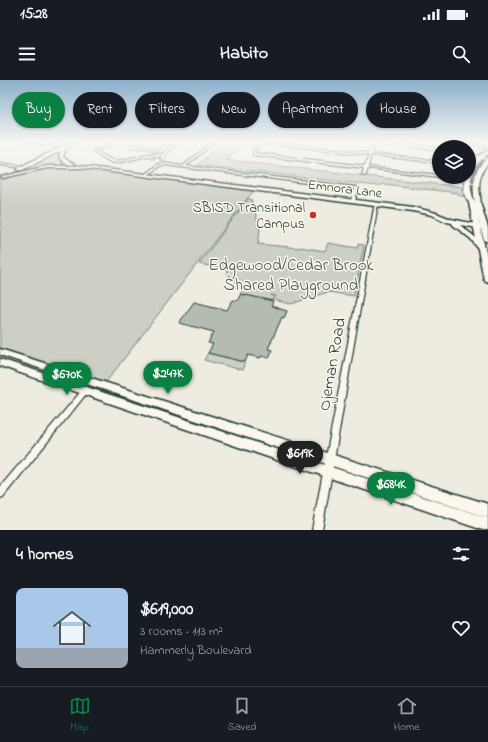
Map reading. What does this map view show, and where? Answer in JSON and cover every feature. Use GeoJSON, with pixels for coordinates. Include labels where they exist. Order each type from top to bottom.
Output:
{"type":"FeatureCollection","features":[{"type":"Feature","properties":{"kind":"main road"},"geometry":{"type":"LineString","coordinates":[[476,183],[480,170],[485,163]]}},
{"type":"Feature","properties":{"kind":"main road"},"geometry":{"type":"LineString","coordinates":[[468,184],[467,192],[476,203],[488,240]]}},
{"type":"Feature","properties":{"kind":"main road"},"geometry":{"type":"LineString","coordinates":[[476,184],[477,226],[488,280]]}},
{"type":"Feature","properties":{"kind":"street"},"geometry":{"type":"LineString","coordinates":[[2,177],[31,163]]}},
{"type":"Feature","properties":{"kind":"street","name":"Emnora Lane"},"geometry":{"type":"LineString","coordinates":[[73,163],[81,166]]}},
{"type":"Feature","properties":{"kind":"street"},"geometry":{"type":"LineString","coordinates":[[183,167],[188,163]]}},
{"type":"Feature","properties":{"kind":"street"},"geometry":{"type":"LineString","coordinates":[[332,163],[432,175]]}},
{"type":"Feature","properties":{"kind":"street"},"geometry":{"type":"LineString","coordinates":[[364,176],[367,163]]}},
{"type":"Feature","properties":{"kind":"street"},"geometry":{"type":"LineString","coordinates":[[0,164],[23,167]]}},
{"type":"Feature","properties":{"kind":"street"},"geometry":{"type":"LineString","coordinates":[[148,175],[164,166],[163,164],[356,188],[353,201]]}},
{"type":"Feature","properties":{"kind":"street","name":"Emnora Lane"},"geometry":{"type":"LineString","coordinates":[[2,177],[47,167],[81,166],[423,211],[449,221],[485,227]]}},
{"type":"Feature","properties":{"kind":"street"},"geometry":{"type":"LineString","coordinates":[[476,169],[480,170]]}},
{"type":"Feature","properties":{"kind":"street","name":"Ojeman Road"},"geometry":{"type":"LineString","coordinates":[[317,530],[376,204]]}},
{"type":"Feature","properties":{"kind":"street"},"geometry":{"type":"LineString","coordinates":[[449,221],[473,238],[482,250]]}},
{"type":"Feature","properties":{"kind":"street"},"geometry":{"type":"LineString","coordinates":[[0,352],[58,371],[174,415],[329,466],[488,525]]}},
{"type":"Feature","properties":{"kind":"street"},"geometry":{"type":"LineString","coordinates":[[0,362],[85,391],[174,415]]}},
{"type":"Feature","properties":{"kind":"street"},"geometry":{"type":"LineString","coordinates":[[50,379],[58,371]]}},
{"type":"Feature","properties":{"kind":"street"},"geometry":{"type":"LineString","coordinates":[[0,494],[85,391]]}},
{"type":"Feature","properties":{"kind":"street"},"geometry":{"type":"LineString","coordinates":[[329,466],[488,511]]}},
{"type":"Feature","properties":{"kind":"green space"},"geometry":{"type":"Polygon","coordinates":[[[34,163],[70,164],[15,172],[34,163]]]}},
{"type":"Feature","properties":{"kind":"green space"},"geometry":{"type":"Polygon","coordinates":[[[199,163],[252,163],[463,187],[466,196],[459,196],[458,193],[383,184],[378,186],[197,165],[199,163]]]}},
{"type":"Feature","properties":{"kind":"green space"},"geometry":{"type":"Polygon","coordinates":[[[72,167],[254,190],[106,382],[0,348],[0,180],[17,173],[35,169],[72,167]]]}},
{"type":"Feature","properties":{"kind":"green space","name":"Edgewood/Cedar Brook Shared Playground"},"geometry":{"type":"Polygon","coordinates":[[[248,199],[251,199],[260,230],[258,244],[300,247],[325,251],[328,243],[357,248],[358,244],[364,245],[354,296],[328,292],[291,304],[274,300],[276,296],[271,295],[274,296],[272,301],[240,294],[243,290],[232,286],[226,269],[199,264],[248,199]]]}},
{"type":"Feature","properties":{"kind":"green space"},"geometry":{"type":"Polygon","coordinates":[[[208,353],[245,362],[242,370],[204,360],[208,353]]]}},
{"type":"Feature","properties":{"kind":"building"},"geometry":{"type":"Polygon","coordinates":[[[241,294],[273,301],[271,306],[287,311],[284,318],[282,317],[268,349],[272,350],[269,358],[261,356],[260,358],[248,355],[245,362],[208,353],[213,344],[208,343],[214,332],[179,323],[194,302],[227,310],[233,300],[237,301],[241,294]]]}},
{"type":"Feature","properties":{"kind":"place","name":"SBISD Transitional Campus"},"geometry":{"type":"Point","coordinates":[313,215]}}]}
